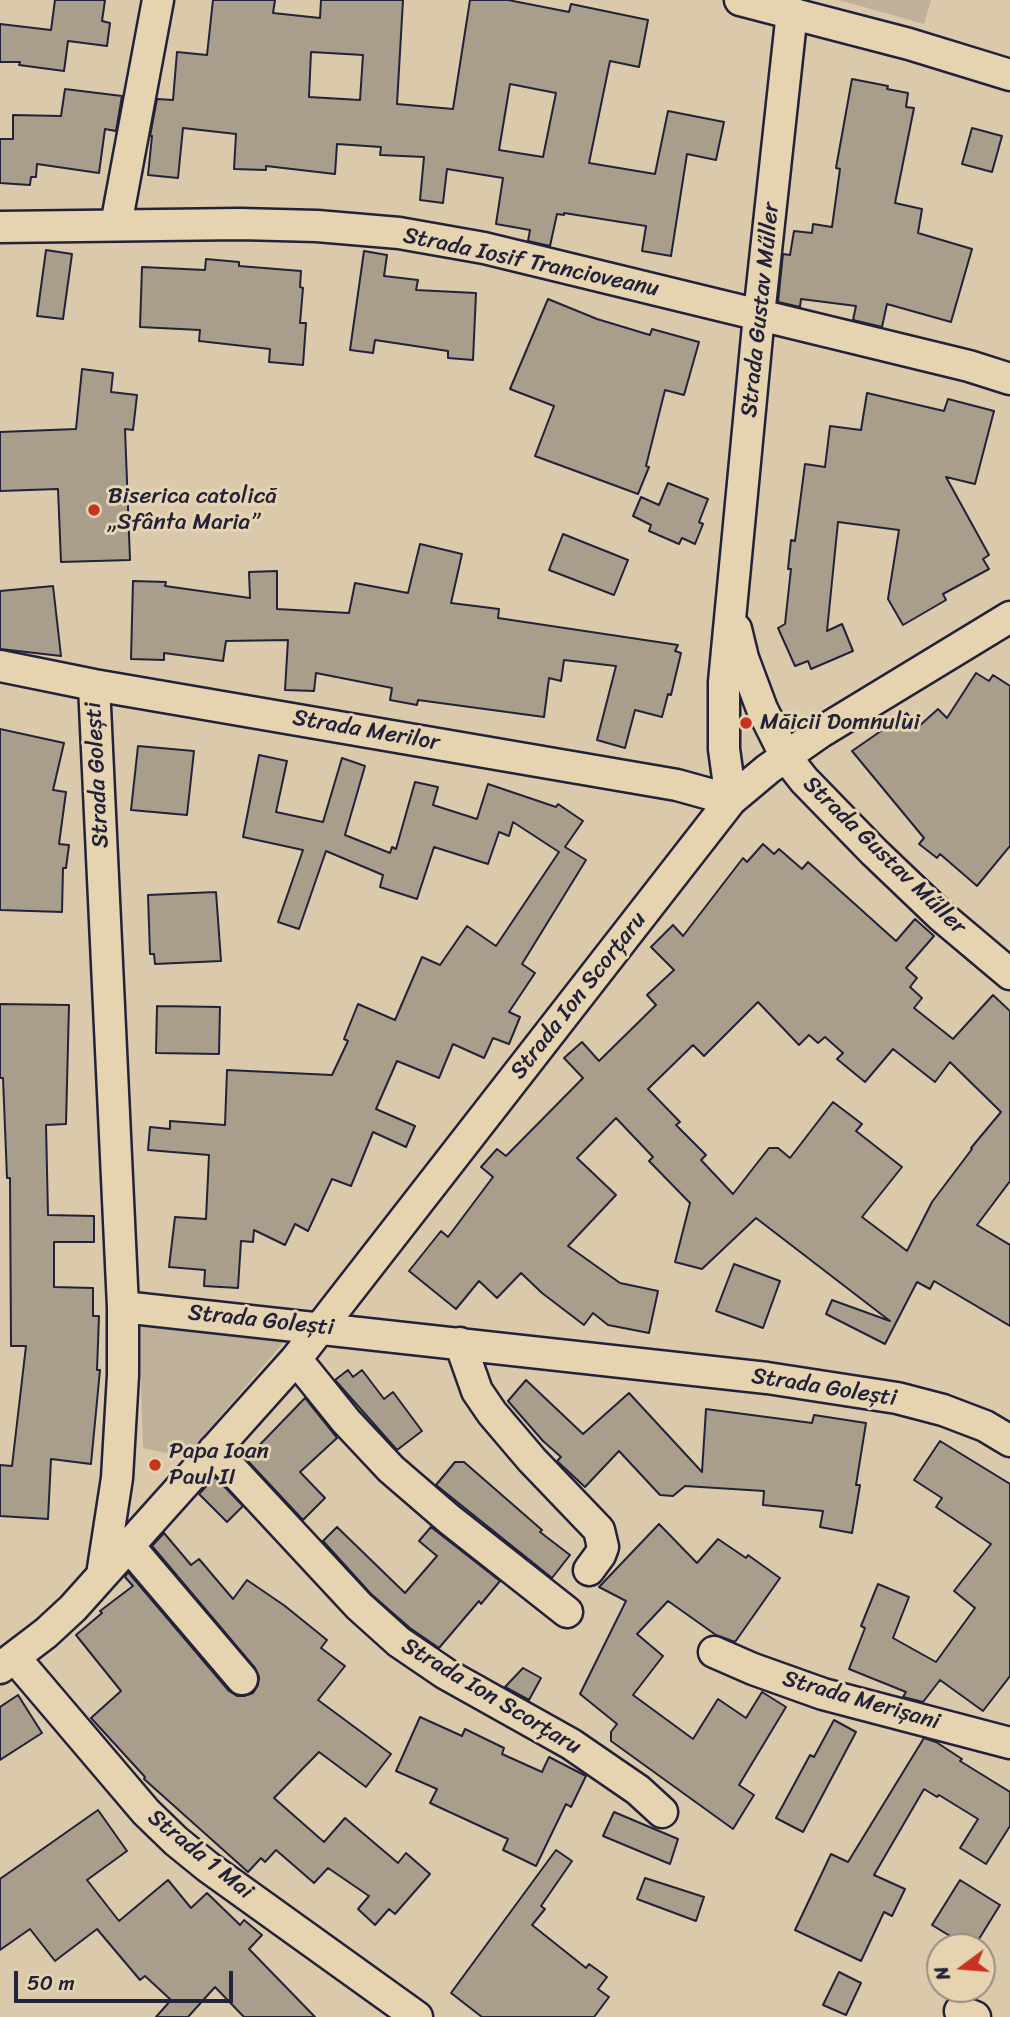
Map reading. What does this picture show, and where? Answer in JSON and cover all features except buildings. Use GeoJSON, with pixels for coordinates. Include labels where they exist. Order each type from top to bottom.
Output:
{"type":"FeatureCollection","features":[{"type":"Feature","properties":{"kind":"street"},"geometry":{"type":"LineString","coordinates":[[116,225],[158,0]]}},
{"type":"Feature","properties":{"kind":"street"},"geometry":{"type":"LineString","coordinates":[[740,0],[1009,73]]}},
{"type":"Feature","properties":{"kind":"street","name":"Strada Gustav Műller"},"geometry":{"type":"LineString","coordinates":[[731,800],[724,749],[723,716],[731,607],[792,12]]}},
{"type":"Feature","properties":{"kind":"street","name":"Strada Iosif Trancioveanu"},"geometry":{"type":"LineString","coordinates":[[0,227],[304,225],[399,233],[484,248],[969,366],[1010,379]]}},
{"type":"Feature","properties":{"kind":"street","name":"Strada Gustav Műller"},"geometry":{"type":"LineString","coordinates":[[731,607],[753,686],[786,757],[823,802],[874,852],[941,916],[1010,974]]}},
{"type":"Feature","properties":{"kind":"street","name":"Strada Ion Scorțaru"},"geometry":{"type":"LineString","coordinates":[[7,1663],[55,1625],[296,1359],[731,800],[786,757],[863,705],[1010,617]]}},
{"type":"Feature","properties":{"kind":"street","name":"Strada Merilor"},"geometry":{"type":"LineString","coordinates":[[0,666],[94,685],[677,785],[731,800]]}},
{"type":"Feature","properties":{"kind":"street","name":"Strada Golești"},"geometry":{"type":"LineString","coordinates":[[94,685],[123,1307],[767,1378],[897,1398],[975,1422],[1010,1441]]}},
{"type":"Feature","properties":{"kind":"street"},"geometry":{"type":"LineString","coordinates":[[101,1576],[111,1527],[118,1465],[123,1375],[123,1307]]}},
{"type":"Feature","properties":{"kind":"street"},"geometry":{"type":"LineString","coordinates":[[460,1343],[477,1391],[492,1413],[532,1460],[599,1530],[603,1547],[589,1570]]}},
{"type":"Feature","properties":{"kind":"street"},"geometry":{"type":"LineString","coordinates":[[296,1359],[346,1421],[391,1469],[449,1519],[567,1612]]}},
{"type":"Feature","properties":{"kind":"street","name":"Strada Ion Scorțaru"},"geometry":{"type":"LineString","coordinates":[[214,1450],[359,1606],[399,1642],[446,1674],[593,1759],[638,1790],[662,1812]]}},
{"type":"Feature","properties":{"kind":"street"},"geometry":{"type":"LineString","coordinates":[[128,1545],[242,1679]]}},
{"type":"Feature","properties":{"kind":"street","name":"Strada Merișani"},"geometry":{"type":"LineString","coordinates":[[714,1651],[753,1669],[823,1694],[1010,1743]]}},
{"type":"Feature","properties":{"kind":"street","name":"Strada 1 Mai"},"geometry":{"type":"LineString","coordinates":[[7,1663],[176,1841],[208,1867],[417,2017]]}},
{"type":"Feature","properties":{"kind":"shaded area"},"geometry":{"type":"Polygon","coordinates":[[[839,0],[931,0],[924,24],[839,0]]]}},
{"type":"Feature","properties":{"kind":"shaded area"},"geometry":{"type":"Polygon","coordinates":[[[139,1323],[284,1342],[185,1457],[143,1448],[139,1323]]]}},
{"type":"Feature","properties":{"kind":"place","name":"Biserica catolică „Sfânta Maria”"},"geometry":{"type":"Point","coordinates":[94,510]}},
{"type":"Feature","properties":{"kind":"place","name":"Măicii Domnului"},"geometry":{"type":"Point","coordinates":[746,723]}},
{"type":"Feature","properties":{"kind":"place","name":"Papa Ioan Paul II"},"geometry":{"type":"Point","coordinates":[155,1465]}}]}
